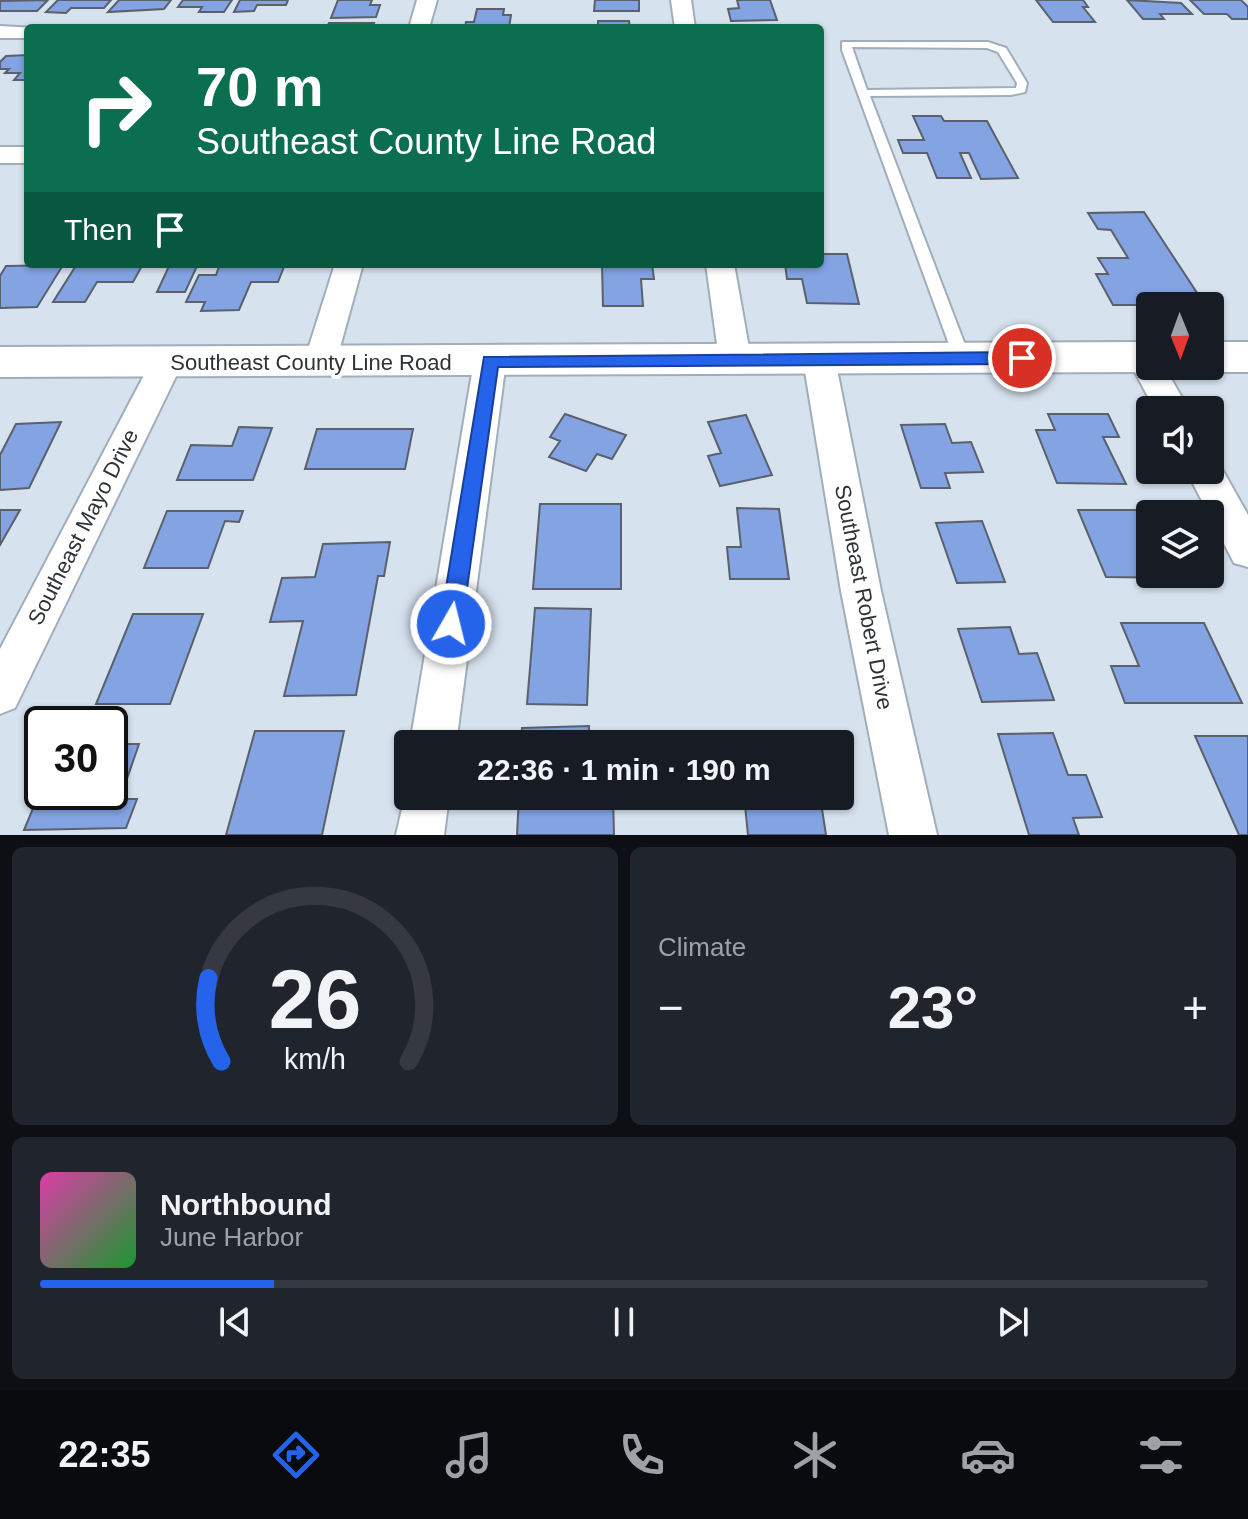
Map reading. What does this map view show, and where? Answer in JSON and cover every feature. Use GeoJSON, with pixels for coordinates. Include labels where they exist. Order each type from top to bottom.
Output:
{"type":"FeatureCollection","features":[{"type":"Feature","properties":{"kind":"street"},"geometry":{"type":"LineString","coordinates":[[420,24],[427,0]]}},
{"type":"Feature","properties":{"kind":"street"},"geometry":{"type":"LineString","coordinates":[[681,0],[684,24]]}},
{"type":"Feature","properties":{"kind":"street"},"geometry":{"type":"LineString","coordinates":[[0,32],[24,32]]}},
{"type":"Feature","properties":{"kind":"street"},"geometry":{"type":"LineString","coordinates":[[0,155],[24,155]]}},
{"type":"Feature","properties":{"kind":"street"},"geometry":{"type":"LineString","coordinates":[[320,362],[348,268]]}},
{"type":"Feature","properties":{"kind":"street"},"geometry":{"type":"LineString","coordinates":[[721,268],[735,359]]}},
{"type":"Feature","properties":{"kind":"street","name":"Southeast County Line Road"},"geometry":{"type":"LineString","coordinates":[[0,362],[1136,357]]}},
{"type":"Feature","properties":{"kind":"street"},"geometry":{"type":"LineString","coordinates":[[1224,357],[1248,357]]}},
{"type":"Feature","properties":{"kind":"street","name":"Southeast Robert Drive"},"geometry":{"type":"LineString","coordinates":[[819,359],[861,591],[913,835]]}},
{"type":"Feature","properties":{"kind":"street"},"geometry":{"type":"LineString","coordinates":[[435,730],[490,361]]}},
{"type":"Feature","properties":{"kind":"street","name":"Southeast Mayo Drive"},"geometry":{"type":"LineString","coordinates":[[0,693],[167,362]]}},
{"type":"Feature","properties":{"kind":"street"},"geometry":{"type":"LineString","coordinates":[[1212,484],[1248,551]]}},
{"type":"Feature","properties":{"kind":"street"},"geometry":{"type":"LineString","coordinates":[[420,835],[424,810]]}},
{"type":"Feature","properties":{"kind":"lane"},"geometry":{"type":"LineString","coordinates":[[863,93],[1011,92],[1021,90],[1022,83],[1002,50],[988,45],[846,44],[847,50],[863,93],[962,358]]}},
{"type":"Feature","properties":{"kind":"building"},"geometry":{"type":"Polygon","coordinates":[[[48,0],[37,11],[0,11],[0,1],[48,0]]]}},
{"type":"Feature","properties":{"kind":"building"},"geometry":{"type":"Polygon","coordinates":[[[58,0],[111,0],[104,8],[46,12],[58,0]]]}},
{"type":"Feature","properties":{"kind":"building"},"geometry":{"type":"Polygon","coordinates":[[[119,0],[171,0],[164,9],[108,12],[119,0]]]}},
{"type":"Feature","properties":{"kind":"building"},"geometry":{"type":"Polygon","coordinates":[[[183,0],[232,0],[224,12],[199,12],[202,7],[178,7],[183,0]]]}},
{"type":"Feature","properties":{"kind":"building"},"geometry":{"type":"Polygon","coordinates":[[[240,0],[288,0],[286,5],[257,5],[254,11],[234,12],[240,0]]]}},
{"type":"Feature","properties":{"kind":"building"},"geometry":{"type":"Polygon","coordinates":[[[338,0],[372,0],[370,5],[380,5],[376,17],[331,18],[338,0]]]}},
{"type":"Feature","properties":{"kind":"building"},"geometry":{"type":"Polygon","coordinates":[[[595,0],[639,0],[639,11],[594,11],[595,0]]]}},
{"type":"Feature","properties":{"kind":"building"},"geometry":{"type":"Polygon","coordinates":[[[737,0],[770,0],[777,20],[731,21],[728,9],[739,8],[737,0]]]}},
{"type":"Feature","properties":{"kind":"building"},"geometry":{"type":"Polygon","coordinates":[[[1036,0],[1083,0],[1088,7],[1083,7],[1095,22],[1053,22],[1036,0]]]}},
{"type":"Feature","properties":{"kind":"building"},"geometry":{"type":"Polygon","coordinates":[[[1127,0],[1181,3],[1192,14],[1160,14],[1164,19],[1143,19],[1127,0]]]}},
{"type":"Feature","properties":{"kind":"building"},"geometry":{"type":"Polygon","coordinates":[[[1190,0],[1241,0],[1248,7],[1248,19],[1232,19],[1227,14],[1204,14],[1190,0]]]}},
{"type":"Feature","properties":{"kind":"building"},"geometry":{"type":"Polygon","coordinates":[[[477,9],[504,9],[503,15],[511,15],[510,24],[466,24],[474,22],[477,9]]]}},
{"type":"Feature","properties":{"kind":"building"},"geometry":{"type":"Polygon","coordinates":[[[598,21],[629,21],[629,24],[598,24],[598,21]]]}},
{"type":"Feature","properties":{"kind":"building"},"geometry":{"type":"Polygon","coordinates":[[[329,23],[374,23],[374,24],[329,23]]]}},
{"type":"Feature","properties":{"kind":"building"},"geometry":{"type":"Polygon","coordinates":[[[24,55],[24,80],[14,80],[20,73],[5,73],[9,69],[0,69],[0,62],[6,56],[24,55]]]}},
{"type":"Feature","properties":{"kind":"building"},"geometry":{"type":"Polygon","coordinates":[[[913,116],[941,116],[944,121],[987,121],[1018,178],[981,179],[969,153],[960,153],[971,178],[937,178],[927,153],[903,153],[898,140],[924,140],[913,116]]]}},
{"type":"Feature","properties":{"kind":"building"},"geometry":{"type":"Polygon","coordinates":[[[1144,212],[1196,292],[1136,292],[1136,305],[1113,305],[1096,274],[1108,274],[1098,258],[1128,258],[1111,230],[1098,229],[1088,213],[1144,212]]]}},
{"type":"Feature","properties":{"kind":"building"},"geometry":{"type":"Polygon","coordinates":[[[824,254],[847,254],[859,304],[807,303],[802,279],[787,279],[786,268],[824,268],[824,254]]]}},
{"type":"Feature","properties":{"kind":"building"},"geometry":{"type":"Polygon","coordinates":[[[6,266],[61,268],[37,307],[0,308],[0,276],[6,266]]]}},
{"type":"Feature","properties":{"kind":"building"},"geometry":{"type":"Polygon","coordinates":[[[74,268],[141,268],[133,282],[97,282],[85,302],[53,302],[74,268]]]}},
{"type":"Feature","properties":{"kind":"building"},"geometry":{"type":"Polygon","coordinates":[[[168,268],[196,268],[185,292],[157,292],[168,268]]]}},
{"type":"Feature","properties":{"kind":"building"},"geometry":{"type":"Polygon","coordinates":[[[219,268],[283,268],[278,282],[251,282],[239,310],[201,311],[205,302],[186,302],[199,275],[216,275],[219,268]]]}},
{"type":"Feature","properties":{"kind":"building"},"geometry":{"type":"Polygon","coordinates":[[[602,268],[653,268],[654,279],[641,279],[643,306],[603,306],[602,268]]]}},
{"type":"Feature","properties":{"kind":"building"},"geometry":{"type":"Polygon","coordinates":[[[565,414],[626,435],[612,459],[597,454],[586,471],[549,457],[560,441],[550,437],[565,414]]]}},
{"type":"Feature","properties":{"kind":"building"},"geometry":{"type":"Polygon","coordinates":[[[1048,414],[1108,414],[1119,437],[1103,437],[1126,484],[1057,483],[1036,430],[1055,430],[1048,414]]]}},
{"type":"Feature","properties":{"kind":"building"},"geometry":{"type":"Polygon","coordinates":[[[746,415],[772,475],[720,486],[708,456],[721,453],[708,422],[746,415]]]}},
{"type":"Feature","properties":{"kind":"building"},"geometry":{"type":"Polygon","coordinates":[[[61,422],[29,488],[0,490],[0,455],[16,424],[61,422]]]}},
{"type":"Feature","properties":{"kind":"building"},"geometry":{"type":"Polygon","coordinates":[[[945,424],[952,443],[971,442],[983,472],[945,473],[950,488],[921,488],[901,425],[945,424]]]}},
{"type":"Feature","properties":{"kind":"building"},"geometry":{"type":"Polygon","coordinates":[[[239,427],[272,428],[253,480],[177,480],[191,445],[232,446],[239,427]]]}},
{"type":"Feature","properties":{"kind":"building"},"geometry":{"type":"Polygon","coordinates":[[[317,429],[413,429],[405,469],[305,469],[317,429]]]}},
{"type":"Feature","properties":{"kind":"building"},"geometry":{"type":"Polygon","coordinates":[[[540,504],[621,504],[621,589],[533,589],[540,504]]]}},
{"type":"Feature","properties":{"kind":"building"},"geometry":{"type":"Polygon","coordinates":[[[737,508],[779,509],[789,579],[730,579],[727,547],[741,547],[737,508]]]}},
{"type":"Feature","properties":{"kind":"building"},"geometry":{"type":"Polygon","coordinates":[[[0,510],[20,510],[0,545],[0,510]]]}},
{"type":"Feature","properties":{"kind":"building"},"geometry":{"type":"Polygon","coordinates":[[[1078,510],[1136,510],[1136,577],[1106,577],[1078,510]]]}},
{"type":"Feature","properties":{"kind":"building"},"geometry":{"type":"Polygon","coordinates":[[[167,511],[243,511],[239,522],[225,521],[208,568],[144,568],[167,511]]]}},
{"type":"Feature","properties":{"kind":"building"},"geometry":{"type":"Polygon","coordinates":[[[982,521],[1005,582],[957,583],[936,523],[982,521]]]}},
{"type":"Feature","properties":{"kind":"building"},"geometry":{"type":"Polygon","coordinates":[[[390,542],[384,576],[378,576],[356,695],[284,696],[303,621],[270,622],[282,578],[315,577],[323,544],[390,542]]]}},
{"type":"Feature","properties":{"kind":"building"},"geometry":{"type":"Polygon","coordinates":[[[535,608],[591,609],[587,705],[527,704],[535,608]]]}},
{"type":"Feature","properties":{"kind":"building"},"geometry":{"type":"Polygon","coordinates":[[[133,614],[203,614],[170,704],[96,704],[133,614]]]}},
{"type":"Feature","properties":{"kind":"building"},"geometry":{"type":"Polygon","coordinates":[[[1121,623],[1204,623],[1242,703],[1125,703],[1111,666],[1139,666],[1121,623]]]}},
{"type":"Feature","properties":{"kind":"building"},"geometry":{"type":"Polygon","coordinates":[[[1010,627],[1019,654],[1037,653],[1054,700],[982,702],[958,629],[1010,627]]]}},
{"type":"Feature","properties":{"kind":"building"},"geometry":{"type":"Polygon","coordinates":[[[589,726],[589,730],[522,730],[589,726]]]}},
{"type":"Feature","properties":{"kind":"building"},"geometry":{"type":"Polygon","coordinates":[[[255,731],[344,731],[322,835],[226,835],[255,731]]]}},
{"type":"Feature","properties":{"kind":"building"},"geometry":{"type":"Polygon","coordinates":[[[1053,733],[1068,775],[1086,775],[1102,817],[1073,818],[1079,835],[1029,835],[998,734],[1053,733]]]}},
{"type":"Feature","properties":{"kind":"building"},"geometry":{"type":"Polygon","coordinates":[[[1195,736],[1248,736],[1248,835],[1239,835],[1195,736]]]}},
{"type":"Feature","properties":{"kind":"building"},"geometry":{"type":"Polygon","coordinates":[[[128,744],[139,744],[128,776],[128,744]]]}},
{"type":"Feature","properties":{"kind":"building"},"geometry":{"type":"Polygon","coordinates":[[[128,799],[137,799],[126,828],[24,830],[32,810],[128,810],[128,799]]]}},
{"type":"Feature","properties":{"kind":"building"},"geometry":{"type":"Polygon","coordinates":[[[518,810],[613,810],[614,835],[517,835],[518,810]]]}},
{"type":"Feature","properties":{"kind":"building"},"geometry":{"type":"Polygon","coordinates":[[[745,810],[822,810],[826,835],[748,835],[745,810]]]}},
{"type":"Feature","properties":{"kind":"route"},"geometry":{"type":"LineString","coordinates":[[451,624],[490,361],[1022,358]]}}]}
